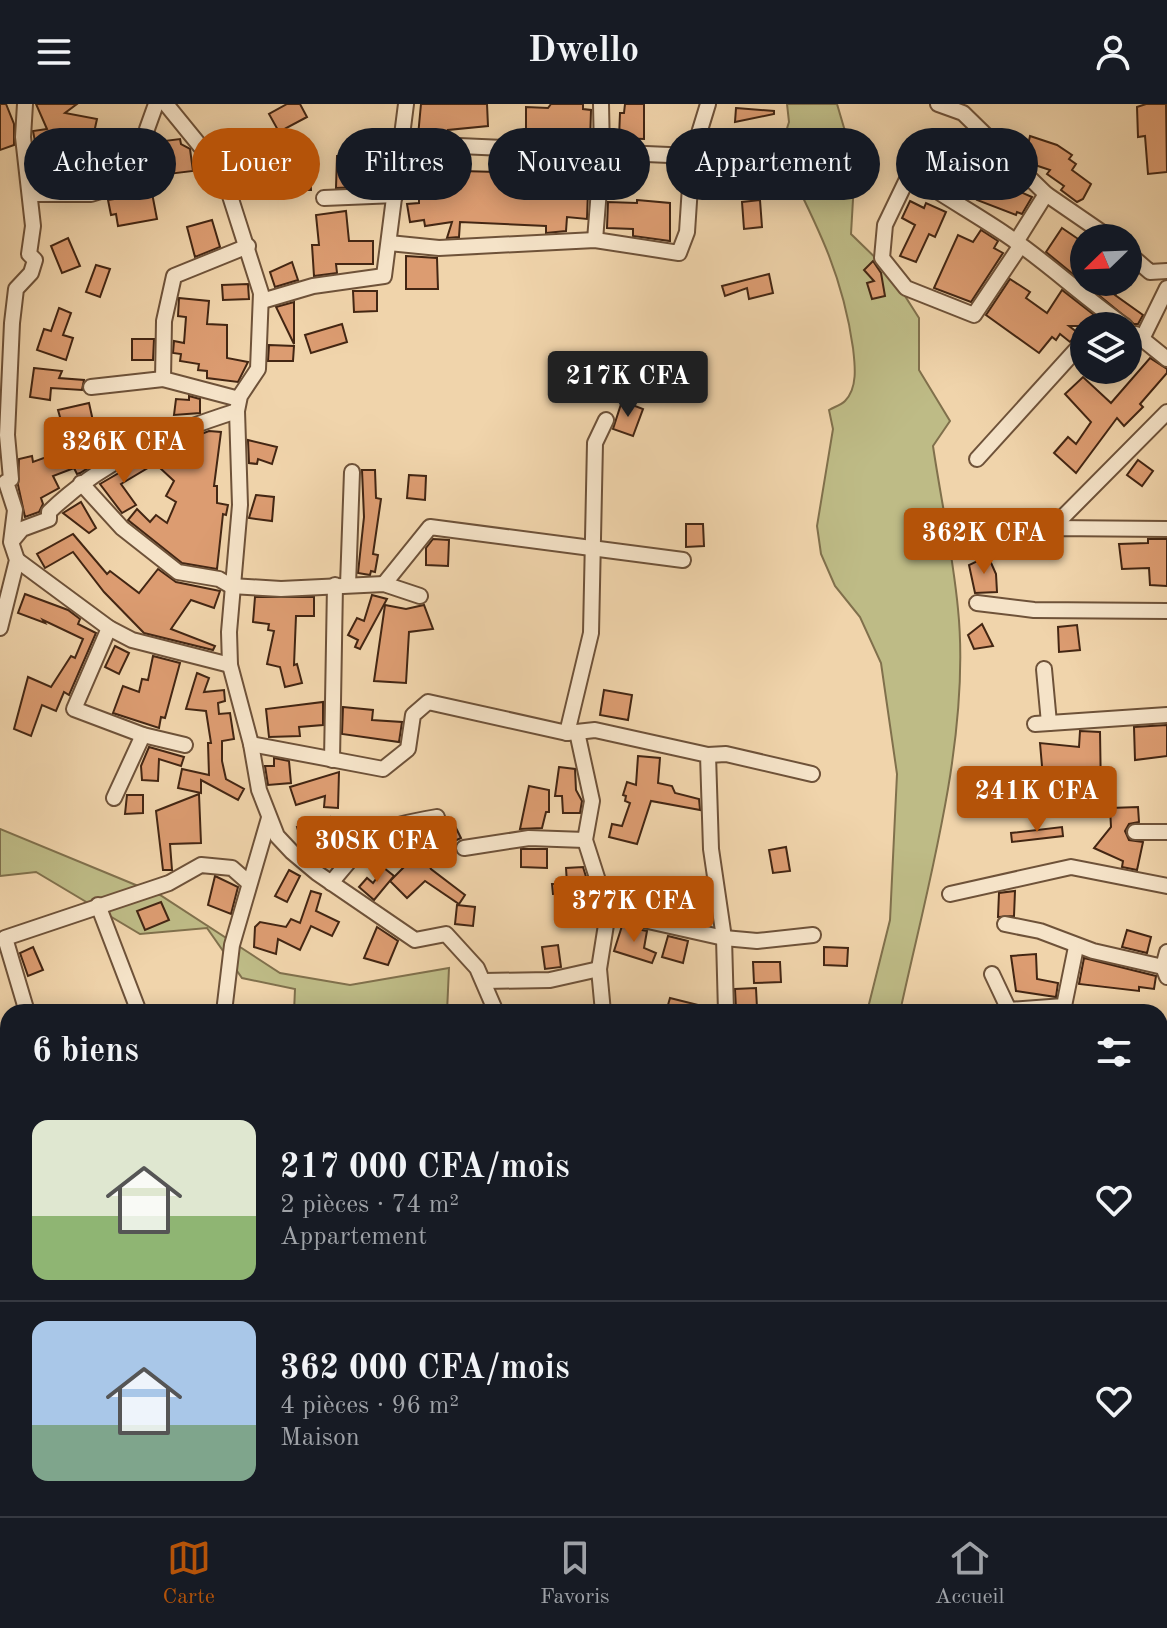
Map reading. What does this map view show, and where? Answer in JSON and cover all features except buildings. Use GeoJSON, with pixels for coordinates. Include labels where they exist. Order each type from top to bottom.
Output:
{"type":"FeatureCollection","features":[{"type":"Feature","properties":{"kind":"street"},"geometry":{"type":"LineString","coordinates":[[24,145],[25,104]]}},
{"type":"Feature","properties":{"kind":"street"},"geometry":{"type":"LineString","coordinates":[[147,128],[156,104]]}},
{"type":"Feature","properties":{"kind":"street"},"geometry":{"type":"LineString","coordinates":[[166,104],[223,174],[248,246],[262,301],[258,369],[238,405],[240,505],[231,586],[230,665],[251,744],[259,790],[269,818],[277,836],[292,852],[331,883],[415,940],[446,934],[477,968],[493,1004]]}},
{"type":"Feature","properties":{"kind":"street"},"geometry":{"type":"LineString","coordinates":[[403,128],[406,104]]}},
{"type":"Feature","properties":{"kind":"street"},"geometry":{"type":"LineString","coordinates":[[601,104],[602,128]]}},
{"type":"Feature","properties":{"kind":"street"},"geometry":{"type":"LineString","coordinates":[[701,128],[708,104]]}},
{"type":"Feature","properties":{"kind":"street"},"geometry":{"type":"LineString","coordinates":[[938,104],[963,113],[1046,194],[1090,224]]}},
{"type":"Feature","properties":{"kind":"street"},"geometry":{"type":"LineString","coordinates":[[1046,194],[1018,244],[974,315],[906,288],[882,258],[885,225],[910,173],[1018,244],[1105,312]]}},
{"type":"Feature","properties":{"kind":"street"},"geometry":{"type":"LineString","coordinates":[[324,198],[336,198]]}},
{"type":"Feature","properties":{"kind":"street"},"geometry":{"type":"LineString","coordinates":[[0,628],[17,560],[11,542],[15,510],[3,482],[11,479],[7,435],[16,289],[31,273],[35,260],[29,254],[33,226],[31,200]]}},
{"type":"Feature","properties":{"kind":"street"},"geometry":{"type":"LineString","coordinates":[[262,301],[313,286],[384,276],[395,200]]}},
{"type":"Feature","properties":{"kind":"street"},"geometry":{"type":"LineString","coordinates":[[595,240],[598,200]]}},
{"type":"Feature","properties":{"kind":"street"},"geometry":{"type":"LineString","coordinates":[[389,243],[439,248],[595,240],[679,253],[687,232],[689,200]]}},
{"type":"Feature","properties":{"kind":"street"},"geometry":{"type":"LineString","coordinates":[[163,379],[164,321],[174,276],[248,246]]}},
{"type":"Feature","properties":{"kind":"street"},"geometry":{"type":"LineString","coordinates":[[1142,265],[1150,272],[1167,271]]}},
{"type":"Feature","properties":{"kind":"street"},"geometry":{"type":"LineString","coordinates":[[1167,288],[1142,339],[1167,359]]}},
{"type":"Feature","properties":{"kind":"street"},"geometry":{"type":"LineString","coordinates":[[977,459],[1070,356]]}},
{"type":"Feature","properties":{"kind":"street"},"geometry":{"type":"LineString","coordinates":[[91,387],[163,379],[238,405]]}},
{"type":"Feature","properties":{"kind":"street"},"geometry":{"type":"LineString","coordinates":[[11,542],[22,529],[49,519],[49,512],[81,483],[175,430],[238,405]]}},
{"type":"Feature","properties":{"kind":"street"},"geometry":{"type":"LineString","coordinates":[[1052,528],[1167,412]]}},
{"type":"Feature","properties":{"kind":"street"},"geometry":{"type":"LineString","coordinates":[[602,1004],[599,969],[608,912],[585,840],[592,801],[572,732],[591,633],[595,443],[606,420]]}},
{"type":"Feature","properties":{"kind":"street"},"geometry":{"type":"LineString","coordinates":[[332,760],[352,472]]}},
{"type":"Feature","properties":{"kind":"street"},"geometry":{"type":"LineString","coordinates":[[81,483],[122,528],[178,572],[219,579],[231,586],[281,589],[384,584],[420,596]]}},
{"type":"Feature","properties":{"kind":"street"},"geometry":{"type":"LineString","coordinates":[[384,584],[430,527],[683,560]]}},
{"type":"Feature","properties":{"kind":"street"},"geometry":{"type":"LineString","coordinates":[[942,540],[1052,528],[1167,529]]}},
{"type":"Feature","properties":{"kind":"street"},"geometry":{"type":"LineString","coordinates":[[17,560],[109,628],[144,644],[230,665]]}},
{"type":"Feature","properties":{"kind":"street"},"geometry":{"type":"LineString","coordinates":[[977,603],[1034,610],[1167,611]]}},
{"type":"Feature","properties":{"kind":"street"},"geometry":{"type":"LineString","coordinates":[[109,628],[74,709],[77,713],[143,735],[185,745]]}},
{"type":"Feature","properties":{"kind":"street"},"geometry":{"type":"LineString","coordinates":[[1044,669],[1042,723],[1167,715]]}},
{"type":"Feature","properties":{"kind":"street"},"geometry":{"type":"LineString","coordinates":[[251,744],[383,769],[408,749],[413,715],[428,702],[572,732],[595,730],[708,755],[726,754],[812,774]]}},
{"type":"Feature","properties":{"kind":"street"},"geometry":{"type":"LineString","coordinates":[[114,798],[143,735]]}},
{"type":"Feature","properties":{"kind":"street"},"geometry":{"type":"LineString","coordinates":[[708,755],[711,849],[724,938],[726,1004]]}},
{"type":"Feature","properties":{"kind":"street"},"geometry":{"type":"LineString","coordinates":[[331,883],[373,833],[401,823],[437,817]]}},
{"type":"Feature","properties":{"kind":"street"},"geometry":{"type":"LineString","coordinates":[[225,1004],[232,945],[269,818]]}},
{"type":"Feature","properties":{"kind":"street"},"geometry":{"type":"LineString","coordinates":[[1135,832],[1167,832]]}},
{"type":"Feature","properties":{"kind":"street"},"geometry":{"type":"LineString","coordinates":[[464,848],[529,838],[585,840]]}},
{"type":"Feature","properties":{"kind":"street"},"geometry":{"type":"LineString","coordinates":[[25,1004],[5,938],[169,883],[201,865],[232,868],[249,883]]}},
{"type":"Feature","properties":{"kind":"street"},"geometry":{"type":"LineString","coordinates":[[950,894],[1071,867],[1167,886]]}},
{"type":"Feature","properties":{"kind":"street"},"geometry":{"type":"LineString","coordinates":[[98,905],[136,1004]]}},
{"type":"Feature","properties":{"kind":"street"},"geometry":{"type":"LineString","coordinates":[[608,912],[724,938],[757,941],[813,935]]}},
{"type":"Feature","properties":{"kind":"street"},"geometry":{"type":"LineString","coordinates":[[1005,924],[1040,931],[1076,947],[1166,966]]}},
{"type":"Feature","properties":{"kind":"street"},"geometry":{"type":"LineString","coordinates":[[1064,1004],[1076,947]]}},
{"type":"Feature","properties":{"kind":"street"},"geometry":{"type":"LineString","coordinates":[[484,981],[550,980],[599,969]]}},
{"type":"Feature","properties":{"kind":"street"},"geometry":{"type":"LineString","coordinates":[[992,974],[1006,1004]]}},
{"type":"Feature","properties":{"kind":"shaded area"},"geometry":{"type":"Polygon","coordinates":[[[787,104],[837,104],[844,128],[787,128],[787,104]]]}},
{"type":"Feature","properties":{"kind":"shaded area"},"geometry":{"type":"Polygon","coordinates":[[[804,200],[853,200],[851,234],[889,271],[919,318],[919,370],[950,421],[933,446],[958,609],[958,708],[944,812],[902,1004],[869,1004],[890,920],[897,774],[881,663],[860,617],[835,586],[821,554],[817,526],[833,429],[829,410],[849,396],[855,376],[853,348],[842,294],[804,200]]]}},
{"type":"Feature","properties":{"kind":"shaded area"},"geometry":{"type":"Polygon","coordinates":[[[0,829],[160,895],[280,973],[350,985],[449,968],[447,1004],[294,1004],[295,989],[242,978],[207,928],[140,934],[36,872],[0,876],[0,829]]]}}]}
